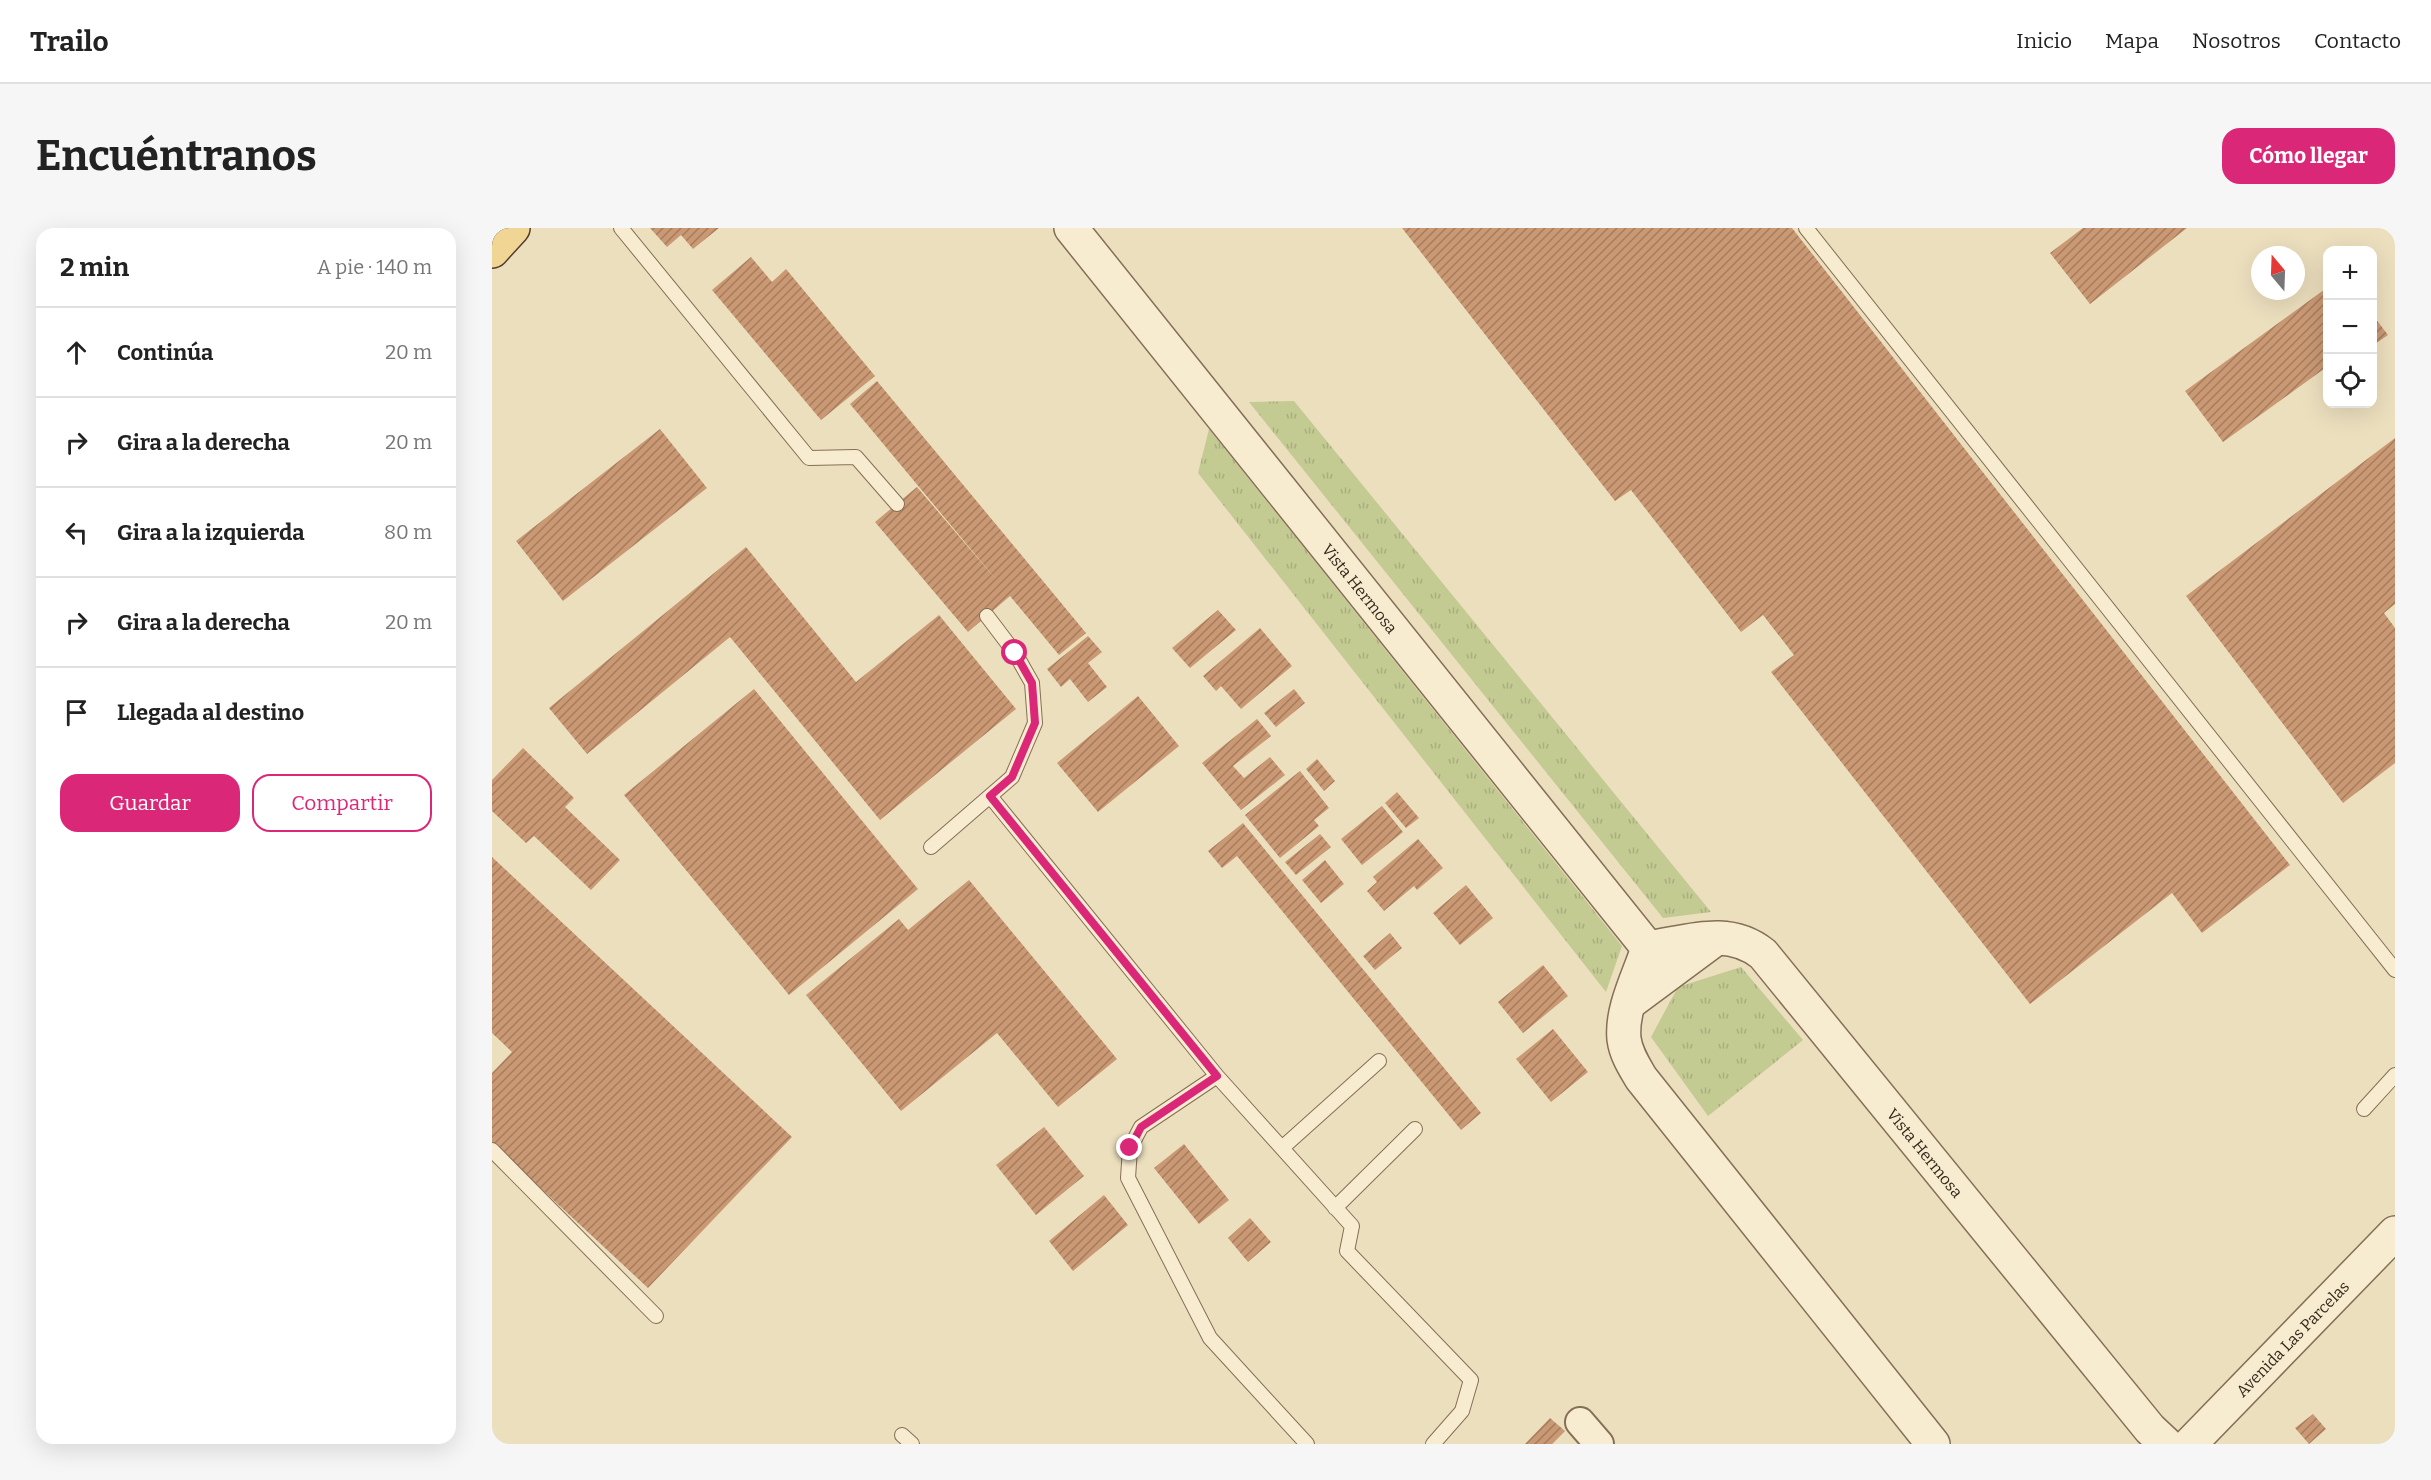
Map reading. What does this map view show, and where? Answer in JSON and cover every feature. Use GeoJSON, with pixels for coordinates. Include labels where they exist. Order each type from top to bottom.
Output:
{"type":"FeatureCollection","features":[{"type":"Feature","properties":{"kind":"main road"},"geometry":{"type":"LineString","coordinates":[[492,250],[513,228]]}},
{"type":"Feature","properties":{"kind":"street","name":"Vista Hermosa"},"geometry":{"type":"LineString","coordinates":[[1071,228],[1648,948],[1718,937],[1740,939],[1763,954],[2150,1429],[2166,1444]]}},
{"type":"Feature","properties":{"kind":"street"},"geometry":{"type":"LineString","coordinates":[[1629,1003],[1718,937]]}},
{"type":"Feature","properties":{"kind":"street"},"geometry":{"type":"LineString","coordinates":[[1648,948],[1624,1022],[1624,1040],[1629,1058],[1641,1078],[1934,1444]]}},
{"type":"Feature","properties":{"kind":"street","name":"Avenida Las Parcelas"},"geometry":{"type":"LineString","coordinates":[[2190,1444],[2395,1233]]}},
{"type":"Feature","properties":{"kind":"street"},"geometry":{"type":"LineString","coordinates":[[1580,1422],[1599,1444]]}},
{"type":"Feature","properties":{"kind":"lane"},"geometry":{"type":"LineString","coordinates":[[621,228],[809,458],[856,457],[897,504]]}},
{"type":"Feature","properties":{"kind":"lane"},"geometry":{"type":"LineString","coordinates":[[1806,228],[2395,970]]}},
{"type":"Feature","properties":{"kind":"lane"},"geometry":{"type":"LineString","coordinates":[[931,847],[1012,777],[1035,723],[1032,683],[1015,653],[987,616]]}},
{"type":"Feature","properties":{"kind":"lane"},"geometry":{"type":"LineString","coordinates":[[990,796],[1217,1076],[1352,1226],[1347,1251],[1471,1380],[1462,1411],[1433,1444]]}},
{"type":"Feature","properties":{"kind":"lane"},"geometry":{"type":"LineString","coordinates":[[1281,1148],[1379,1061]]}},
{"type":"Feature","properties":{"kind":"lane"},"geometry":{"type":"LineString","coordinates":[[2364,1109],[2395,1074]]}},
{"type":"Feature","properties":{"kind":"lane"},"geometry":{"type":"LineString","coordinates":[[1217,1076],[1141,1127],[1130,1148],[1128,1178],[1210,1338],[1307,1444]]}},
{"type":"Feature","properties":{"kind":"lane"},"geometry":{"type":"LineString","coordinates":[[1335,1208],[1415,1129]]}},
{"type":"Feature","properties":{"kind":"lane"},"geometry":{"type":"LineString","coordinates":[[492,1150],[656,1316]]}},
{"type":"Feature","properties":{"kind":"green space"},"geometry":{"type":"Polygon","coordinates":[[[1294,401],[1711,912],[1663,918],[1249,402],[1294,401]]]}},
{"type":"Feature","properties":{"kind":"green space"},"geometry":{"type":"Polygon","coordinates":[[[1209,429],[1622,946],[1606,992],[1198,473],[1209,429]]]}},
{"type":"Feature","properties":{"kind":"green space"},"geometry":{"type":"Polygon","coordinates":[[[1741,967],[1803,1040],[1708,1116],[1651,1037],[1678,987],[1741,967]]]}},
{"type":"Feature","properties":{"kind":"building"},"geometry":{"type":"Polygon","coordinates":[[[650,228],[719,228],[693,249],[681,235],[667,247],[650,228]]]}},
{"type":"Feature","properties":{"kind":"building"},"geometry":{"type":"Polygon","coordinates":[[[1402,228],[1792,228],[2290,865],[2202,933],[2172,893],[2030,1004],[1771,672],[1794,655],[1763,615],[1741,632],[1631,490],[1615,501],[1402,228]]]}},
{"type":"Feature","properties":{"kind":"building"},"geometry":{"type":"Polygon","coordinates":[[[2083,228],[2187,228],[2090,304],[2050,253],[2083,228]]]}},
{"type":"Feature","properties":{"kind":"building"},"geometry":{"type":"Polygon","coordinates":[[[751,257],[772,282],[786,269],[875,376],[821,420],[712,290],[751,257]]]}},
{"type":"Feature","properties":{"kind":"building"},"geometry":{"type":"Polygon","coordinates":[[[2323,291],[2323,370],[2223,442],[2185,391],[2323,291]]]}},
{"type":"Feature","properties":{"kind":"building"},"geometry":{"type":"Polygon","coordinates":[[[2377,321],[2388,335],[2377,343],[2377,321]]]}},
{"type":"Feature","properties":{"kind":"building"},"geometry":{"type":"Polygon","coordinates":[[[877,381],[1086,633],[1059,655],[1010,596],[968,632],[875,522],[917,487],[999,583],[850,404],[877,381]]]}},
{"type":"Feature","properties":{"kind":"building"},"geometry":{"type":"Polygon","coordinates":[[[660,429],[707,488],[563,601],[516,541],[660,429]]]}},
{"type":"Feature","properties":{"kind":"building"},"geometry":{"type":"Polygon","coordinates":[[[2395,438],[2395,604],[2384,613],[2395,628],[2395,763],[2343,803],[2186,596],[2395,438]]]}},
{"type":"Feature","properties":{"kind":"building"},"geometry":{"type":"Polygon","coordinates":[[[746,547],[856,682],[939,615],[1016,709],[880,820],[730,637],[587,754],[549,708],[746,547]]]}},
{"type":"Feature","properties":{"kind":"building"},"geometry":{"type":"Polygon","coordinates":[[[1218,610],[1236,630],[1190,668],[1172,648],[1218,610]]]}},
{"type":"Feature","properties":{"kind":"building"},"geometry":{"type":"Polygon","coordinates":[[[1260,628],[1292,666],[1241,709],[1221,686],[1216,691],[1203,676],[1260,628]]]}},
{"type":"Feature","properties":{"kind":"building"},"geometry":{"type":"Polygon","coordinates":[[[1088,636],[1102,652],[1088,663],[1107,687],[1088,702],[1070,679],[1061,687],[1047,669],[1088,636]]]}},
{"type":"Feature","properties":{"kind":"building"},"geometry":{"type":"Polygon","coordinates":[[[754,689],[918,889],[789,995],[624,795],[754,689]]]}},
{"type":"Feature","properties":{"kind":"building"},"geometry":{"type":"Polygon","coordinates":[[[1294,689],[1305,703],[1276,727],[1264,713],[1294,689]]]}},
{"type":"Feature","properties":{"kind":"building"},"geometry":{"type":"Polygon","coordinates":[[[1138,696],[1179,746],[1098,812],[1057,763],[1138,696]]]}},
{"type":"Feature","properties":{"kind":"building"},"geometry":{"type":"Polygon","coordinates":[[[1257,719],[1271,736],[1233,766],[1244,778],[1270,757],[1285,775],[1241,810],[1202,763],[1257,719]]]}},
{"type":"Feature","properties":{"kind":"building"},"geometry":{"type":"Polygon","coordinates":[[[523,748],[574,798],[565,807],[620,860],[591,890],[534,836],[526,843],[492,811],[492,780],[523,748]]]}},
{"type":"Feature","properties":{"kind":"building"},"geometry":{"type":"Polygon","coordinates":[[[1317,759],[1335,781],[1324,791],[1306,769],[1317,759]]]}},
{"type":"Feature","properties":{"kind":"building"},"geometry":{"type":"Polygon","coordinates":[[[1300,771],[1329,808],[1314,820],[1319,826],[1280,858],[1245,815],[1300,771]]]}},
{"type":"Feature","properties":{"kind":"building"},"geometry":{"type":"Polygon","coordinates":[[[1397,792],[1419,818],[1406,828],[1385,803],[1397,792]]]}},
{"type":"Feature","properties":{"kind":"building"},"geometry":{"type":"Polygon","coordinates":[[[1382,806],[1403,832],[1362,865],[1341,839],[1382,806]]]}},
{"type":"Feature","properties":{"kind":"building"},"geometry":{"type":"Polygon","coordinates":[[[1243,823],[1481,1113],[1461,1130],[1237,856],[1222,868],[1208,851],[1243,823]]]}},
{"type":"Feature","properties":{"kind":"building"},"geometry":{"type":"Polygon","coordinates":[[[1320,834],[1331,847],[1296,875],[1285,862],[1320,834]]]}},
{"type":"Feature","properties":{"kind":"building"},"geometry":{"type":"Polygon","coordinates":[[[1418,839],[1443,868],[1417,890],[1414,886],[1384,911],[1367,891],[1377,882],[1373,877],[1418,839]]]}},
{"type":"Feature","properties":{"kind":"building"},"geometry":{"type":"Polygon","coordinates":[[[492,857],[792,1137],[648,1288],[492,1143],[492,1073],[512,1052],[492,1033],[492,857]]]}},
{"type":"Feature","properties":{"kind":"building"},"geometry":{"type":"Polygon","coordinates":[[[1325,860],[1344,884],[1321,903],[1302,880],[1325,860]]]}},
{"type":"Feature","properties":{"kind":"building"},"geometry":{"type":"Polygon","coordinates":[[[969,880],[1117,1059],[1058,1107],[997,1033],[901,1111],[806,995],[899,919],[908,930],[969,880]]]}},
{"type":"Feature","properties":{"kind":"building"},"geometry":{"type":"Polygon","coordinates":[[[1466,885],[1493,918],[1460,945],[1433,913],[1466,885]]]}},
{"type":"Feature","properties":{"kind":"building"},"geometry":{"type":"Polygon","coordinates":[[[1390,933],[1402,948],[1375,970],[1363,956],[1390,933]]]}},
{"type":"Feature","properties":{"kind":"building"},"geometry":{"type":"Polygon","coordinates":[[[1543,965],[1568,996],[1523,1033],[1498,1002],[1543,965]]]}},
{"type":"Feature","properties":{"kind":"building"},"geometry":{"type":"Polygon","coordinates":[[[1553,1029],[1588,1072],[1551,1102],[1516,1059],[1553,1029]]]}},
{"type":"Feature","properties":{"kind":"building"},"geometry":{"type":"Polygon","coordinates":[[[1044,1127],[1084,1176],[1036,1215],[996,1165],[1044,1127]]]}},
{"type":"Feature","properties":{"kind":"building"},"geometry":{"type":"Polygon","coordinates":[[[1184,1144],[1229,1200],[1199,1224],[1154,1168],[1184,1144]]]}},
{"type":"Feature","properties":{"kind":"building"},"geometry":{"type":"Polygon","coordinates":[[[1104,1195],[1128,1225],[1073,1271],[1049,1241],[1104,1195]]]}},
{"type":"Feature","properties":{"kind":"building"},"geometry":{"type":"Polygon","coordinates":[[[1250,1218],[1271,1242],[1248,1262],[1228,1238],[1250,1218]]]}},
{"type":"Feature","properties":{"kind":"building"},"geometry":{"type":"Polygon","coordinates":[[[2313,1414],[2326,1429],[2309,1444],[2295,1428],[2313,1414]]]}},
{"type":"Feature","properties":{"kind":"building"},"geometry":{"type":"Polygon","coordinates":[[[1550,1418],[1565,1431],[1552,1444],[1525,1444],[1550,1418]]]}},
{"type":"Feature","properties":{"kind":"route"},"geometry":{"type":"LineString","coordinates":[[1015,653],[1032,683],[1035,723],[1012,777],[990,796],[1217,1076],[1141,1127],[1130,1148]]}}]}
